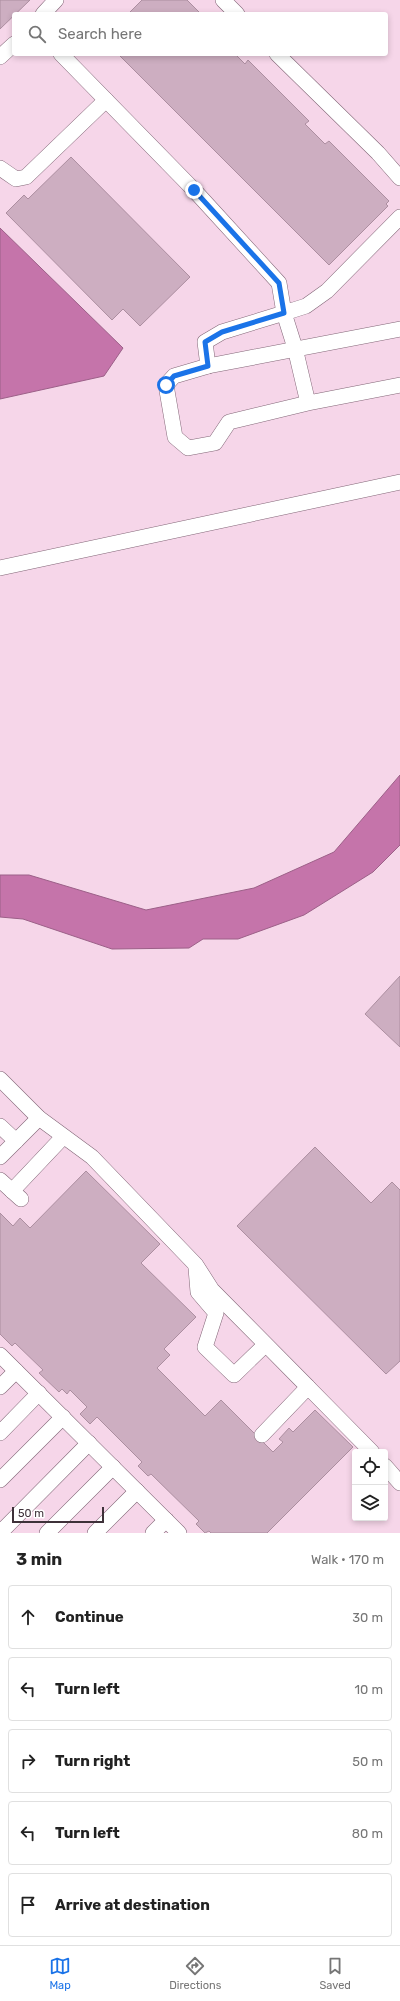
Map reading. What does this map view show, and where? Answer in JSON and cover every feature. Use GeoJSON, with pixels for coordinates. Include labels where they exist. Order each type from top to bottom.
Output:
{"type":"FeatureCollection","features":[{"type":"Feature","properties":{"kind":"lane"},"geometry":{"type":"LineString","coordinates":[[45,12],[56,0]]}},
{"type":"Feature","properties":{"kind":"lane"},"geometry":{"type":"LineString","coordinates":[[223,0],[235,12]]}},
{"type":"Feature","properties":{"kind":"lane"},"geometry":{"type":"LineString","coordinates":[[0,57],[12,46]]}},
{"type":"Feature","properties":{"kind":"lane"},"geometry":{"type":"LineString","coordinates":[[63,56],[194,190],[279,283],[284,313],[295,348],[308,403]]}},
{"type":"Feature","properties":{"kind":"lane"},"geometry":{"type":"LineString","coordinates":[[279,56],[378,153],[400,178]]}},
{"type":"Feature","properties":{"kind":"lane"},"geometry":{"type":"LineString","coordinates":[[0,168],[16,179],[26,177],[106,100]]}},
{"type":"Feature","properties":{"kind":"lane"},"geometry":{"type":"LineString","coordinates":[[208,366],[205,342],[222,332],[306,306],[327,291],[400,217]]}},
{"type":"Feature","properties":{"kind":"lane"},"geometry":{"type":"LineString","coordinates":[[400,329],[295,348],[208,366],[174,376],[166,385],[175,437],[188,448],[215,443],[230,422],[308,403],[400,385]]}},
{"type":"Feature","properties":{"kind":"lane"},"geometry":{"type":"LineString","coordinates":[[0,568],[400,482]]}},
{"type":"Feature","properties":{"kind":"lane"},"geometry":{"type":"LineString","coordinates":[[0,1079],[39,1118],[92,1157],[196,1265],[212,1290],[369,1449]]}},
{"type":"Feature","properties":{"kind":"lane"},"geometry":{"type":"LineString","coordinates":[[0,1157],[39,1118]]}},
{"type":"Feature","properties":{"kind":"lane"},"geometry":{"type":"LineString","coordinates":[[0,1126],[16,1141]]}},
{"type":"Feature","properties":{"kind":"lane"},"geometry":{"type":"LineString","coordinates":[[0,1180],[16,1195],[63,1137]]}},
{"type":"Feature","properties":{"kind":"lane"},"geometry":{"type":"LineString","coordinates":[[196,1265],[198,1292],[216,1313],[205,1347],[234,1375],[265,1345]]}},
{"type":"Feature","properties":{"kind":"lane"},"geometry":{"type":"LineString","coordinates":[[0,1355],[179,1533]]}},
{"type":"Feature","properties":{"kind":"lane"},"geometry":{"type":"LineString","coordinates":[[0,1387],[16,1371]]}},
{"type":"Feature","properties":{"kind":"lane"},"geometry":{"type":"LineString","coordinates":[[262,1435],[308,1387]]}},
{"type":"Feature","properties":{"kind":"lane"},"geometry":{"type":"LineString","coordinates":[[0,1433],[39,1393]]}},
{"type":"Feature","properties":{"kind":"lane"},"geometry":{"type":"LineString","coordinates":[[0,1480],[63,1418]]}},
{"type":"Feature","properties":{"kind":"lane"},"geometry":{"type":"LineString","coordinates":[[0,1533],[89,1444]]}},
{"type":"Feature","properties":{"kind":"lane"},"geometry":{"type":"LineString","coordinates":[[48,1533],[113,1467]]}},
{"type":"Feature","properties":{"kind":"lane"},"geometry":{"type":"LineString","coordinates":[[388,1469],[399,1482]]}},
{"type":"Feature","properties":{"kind":"lane"},"geometry":{"type":"LineString","coordinates":[[95,1533],[137,1491]]}},
{"type":"Feature","properties":{"kind":"lane"},"geometry":{"type":"LineString","coordinates":[[153,1533],[166,1520]]}},
{"type":"Feature","properties":{"kind":"shaded area"},"geometry":{"type":"Polygon","coordinates":[[[0,228],[123,348],[104,376],[0,399],[0,228]]]}},
{"type":"Feature","properties":{"kind":"shaded area"},"geometry":{"type":"Polygon","coordinates":[[[400,775],[400,845],[373,872],[304,915],[238,939],[203,939],[189,948],[112,949],[23,919],[0,917],[0,875],[29,875],[146,910],[254,888],[334,852],[400,775]]]}},
{"type":"Feature","properties":{"kind":"building"},"geometry":{"type":"Polygon","coordinates":[[[0,0],[30,0],[18,12],[12,12],[12,17],[0,29],[0,0]]]}},
{"type":"Feature","properties":{"kind":"building"},"geometry":{"type":"Polygon","coordinates":[[[142,0],[187,0],[199,12],[130,12],[142,0]]]}},
{"type":"Feature","properties":{"kind":"building"},"geometry":{"type":"Polygon","coordinates":[[[120,56],[237,56],[245,64],[248,60],[309,121],[305,124],[325,144],[329,141],[389,201],[386,204],[388,206],[329,265],[120,56]]]}},
{"type":"Feature","properties":{"kind":"building"},"geometry":{"type":"Polygon","coordinates":[[[71,157],[190,277],[140,326],[123,309],[112,320],[6,213],[24,195],[28,199],[71,157]]]}},
{"type":"Feature","properties":{"kind":"building"},"geometry":{"type":"Polygon","coordinates":[[[400,976],[400,1047],[365,1014],[400,976]]]}},
{"type":"Feature","properties":{"kind":"building"},"geometry":{"type":"Polygon","coordinates":[[[315,1147],[371,1203],[392,1182],[400,1190],[400,1361],[386,1374],[237,1226],[315,1147]]]}},
{"type":"Feature","properties":{"kind":"building"},"geometry":{"type":"Polygon","coordinates":[[[86,1171],[160,1244],[141,1263],[196,1317],[164,1349],[170,1355],[157,1368],[205,1416],[221,1400],[273,1452],[283,1442],[279,1439],[289,1428],[293,1432],[315,1410],[353,1447],[267,1533],[211,1533],[209,1531],[205,1533],[196,1524],[199,1521],[151,1474],[148,1476],[138,1466],[142,1462],[97,1417],[90,1424],[80,1414],[87,1407],[70,1390],[67,1394],[62,1389],[59,1392],[39,1373],[43,1370],[15,1343],[12,1346],[0,1334],[0,1213],[13,1226],[20,1218],[30,1228],[86,1171]]]}},
{"type":"Feature","properties":{"kind":"route"},"geometry":{"type":"LineString","coordinates":[[166,385],[174,376],[208,366],[205,342],[222,332],[284,313],[279,283],[194,190]]}}]}
